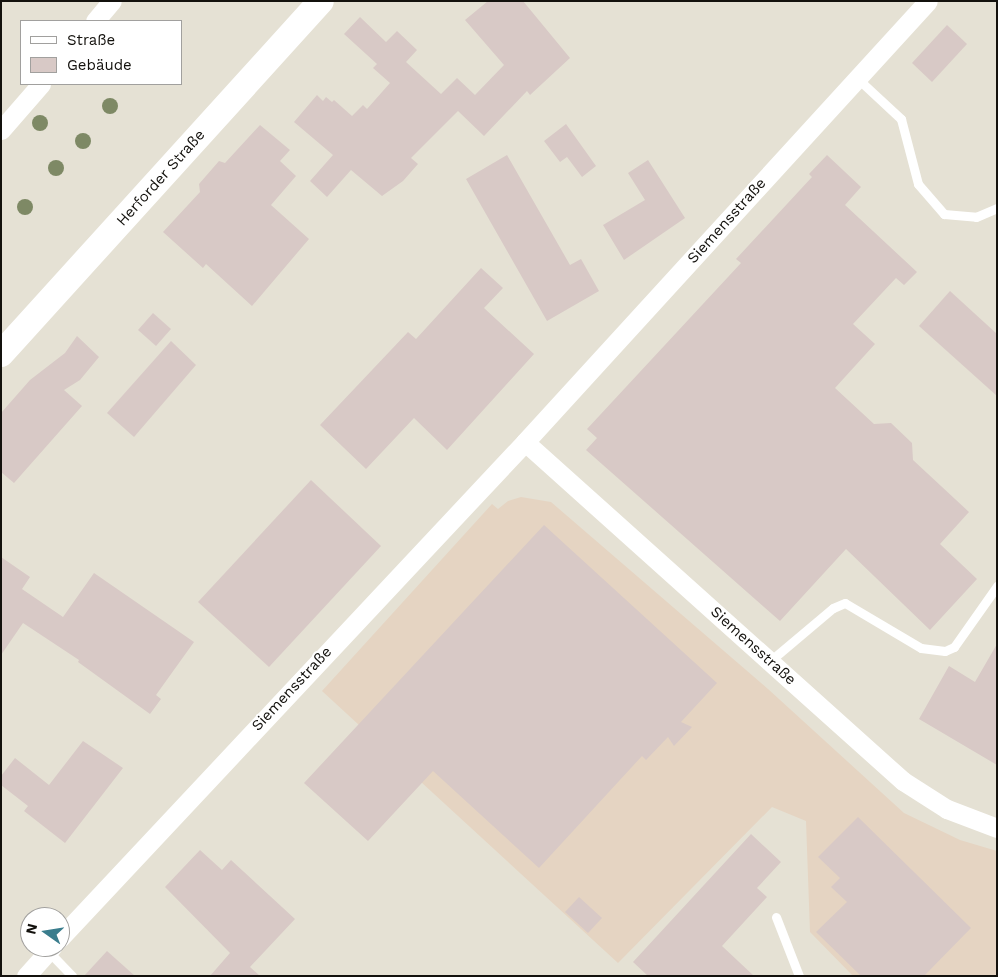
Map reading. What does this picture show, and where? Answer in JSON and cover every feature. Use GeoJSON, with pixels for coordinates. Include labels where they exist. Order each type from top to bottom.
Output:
{"type":"FeatureCollection","features":[{"type":"Feature","properties":{"kind":"main road","name":"Herforder Straße"},"geometry":{"type":"LineString","coordinates":[[1,354],[321,1]]}},
{"type":"Feature","properties":{"kind":"street"},"geometry":{"type":"LineString","coordinates":[[95,20],[112,1]]}},
{"type":"Feature","properties":{"kind":"street","name":"Siemensstraße"},"geometry":{"type":"LineString","coordinates":[[70,927],[525,442],[928,1]]}},
{"type":"Feature","properties":{"kind":"street"},"geometry":{"type":"LineString","coordinates":[[1,130],[40,85]]}},
{"type":"Feature","properties":{"kind":"street","name":"Siemensstraße"},"geometry":{"type":"LineString","coordinates":[[525,442],[903,782],[946,809],[997,828]]}},
{"type":"Feature","properties":{"kind":"street","name":"Siemensstraße"},"geometry":{"type":"LineString","coordinates":[[26,976],[43,957]]}},
{"type":"Feature","properties":{"kind":"lane"},"geometry":{"type":"LineString","coordinates":[[858,79],[901,119],[918,184],[944,214],[976,217],[997,208]]}},
{"type":"Feature","properties":{"kind":"lane"},"geometry":{"type":"LineString","coordinates":[[770,661],[833,608],[845,603],[922,648],[945,651],[954,647],[997,586]]}},
{"type":"Feature","properties":{"kind":"lane"},"geometry":{"type":"LineString","coordinates":[[776,917],[799,976]]}},
{"type":"Feature","properties":{"kind":"lane"},"geometry":{"type":"LineString","coordinates":[[60,957],[72,976]]}},
{"type":"Feature","properties":{"kind":"shaded area"},"geometry":{"type":"Polygon","coordinates":[[[521,497],[551,502],[768,689],[904,813],[960,840],[997,851],[997,976],[853,976],[810,932],[806,821],[772,807],[618,963],[322,691],[492,504],[498,509],[508,501],[521,497]]]}},
{"type":"Feature","properties":{"kind":"building"},"geometry":{"type":"Polygon","coordinates":[[[488,1],[523,1],[570,58],[530,95],[527,91],[484,136],[458,111],[411,158],[418,164],[403,181],[382,196],[351,170],[327,197],[310,181],[333,155],[294,122],[317,95],[323,101],[326,97],[332,102],[334,100],[352,116],[363,105],[367,109],[390,83],[373,68],[377,64],[344,34],[360,17],[386,42],[397,31],[417,50],[406,62],[441,94],[457,78],[475,95],[504,65],[465,20],[488,1]]]}},
{"type":"Feature","properties":{"kind":"building"},"geometry":{"type":"Polygon","coordinates":[[[947,25],[967,44],[932,82],[912,63],[947,25]]]}},
{"type":"Feature","properties":{"kind":"building"},"geometry":{"type":"Polygon","coordinates":[[[566,124],[596,166],[582,177],[567,157],[560,162],[544,141],[566,124]]]}},
{"type":"Feature","properties":{"kind":"building"},"geometry":{"type":"Polygon","coordinates":[[[260,125],[290,150],[280,161],[296,176],[271,205],[309,239],[252,306],[206,264],[203,268],[163,232],[200,192],[199,184],[219,161],[225,163],[260,125]]]}},
{"type":"Feature","properties":{"kind":"building"},"geometry":{"type":"Polygon","coordinates":[[[507,155],[570,265],[581,259],[599,291],[547,321],[466,179],[507,155]]]}},
{"type":"Feature","properties":{"kind":"building"},"geometry":{"type":"Polygon","coordinates":[[[827,155],[861,187],[845,205],[917,272],[904,285],[896,278],[853,324],[875,344],[835,388],[874,424],[891,423],[912,443],[913,460],[969,512],[940,544],[977,579],[930,630],[846,549],[780,621],[586,450],[597,438],[587,429],[741,263],[736,259],[812,177],[809,174],[827,155]]]}},
{"type":"Feature","properties":{"kind":"building"},"geometry":{"type":"Polygon","coordinates":[[[648,160],[685,218],[624,260],[603,225],[645,200],[628,173],[648,160]]]}},
{"type":"Feature","properties":{"kind":"building"},"geometry":{"type":"Polygon","coordinates":[[[481,268],[503,288],[484,308],[534,354],[447,450],[414,418],[366,469],[320,425],[408,332],[416,339],[481,268]]]}},
{"type":"Feature","properties":{"kind":"building"},"geometry":{"type":"Polygon","coordinates":[[[950,291],[997,334],[997,396],[919,326],[950,291]]]}},
{"type":"Feature","properties":{"kind":"building"},"geometry":{"type":"Polygon","coordinates":[[[153,313],[171,329],[156,346],[138,330],[153,313]]]}},
{"type":"Feature","properties":{"kind":"building"},"geometry":{"type":"Polygon","coordinates":[[[77,336],[99,357],[80,380],[64,390],[82,406],[14,483],[1,472],[1,413],[30,380],[65,353],[77,336]]]}},
{"type":"Feature","properties":{"kind":"building"},"geometry":{"type":"Polygon","coordinates":[[[171,341],[196,365],[134,437],[107,413],[171,341]]]}},
{"type":"Feature","properties":{"kind":"building"},"geometry":{"type":"Polygon","coordinates":[[[311,480],[381,546],[269,667],[198,602],[311,480]]]}},
{"type":"Feature","properties":{"kind":"building"},"geometry":{"type":"Polygon","coordinates":[[[544,525],[717,683],[681,722],[692,727],[674,746],[668,737],[646,760],[642,756],[539,868],[433,771],[368,841],[304,783],[544,525]]]}},
{"type":"Feature","properties":{"kind":"building"},"geometry":{"type":"Polygon","coordinates":[[[1,557],[30,577],[22,589],[63,617],[94,573],[194,642],[156,695],[161,699],[150,714],[78,662],[79,660],[23,623],[1,655],[1,557]]]}},
{"type":"Feature","properties":{"kind":"building"},"geometry":{"type":"Polygon","coordinates":[[[997,644],[997,765],[919,719],[949,666],[975,682],[997,644]]]}},
{"type":"Feature","properties":{"kind":"building"},"geometry":{"type":"Polygon","coordinates":[[[83,741],[123,768],[65,843],[24,811],[28,806],[1,785],[1,776],[15,758],[49,785],[83,741]]]}},
{"type":"Feature","properties":{"kind":"building"},"geometry":{"type":"Polygon","coordinates":[[[858,817],[971,928],[924,976],[861,976],[816,932],[847,902],[831,887],[840,878],[818,857],[858,817]]]}},
{"type":"Feature","properties":{"kind":"building"},"geometry":{"type":"Polygon","coordinates":[[[751,834],[781,862],[757,888],[767,897],[722,946],[754,976],[648,976],[633,962],[751,834]]]}},
{"type":"Feature","properties":{"kind":"building"},"geometry":{"type":"Polygon","coordinates":[[[200,850],[222,870],[231,860],[295,919],[250,967],[260,976],[210,976],[230,953],[165,887],[200,850]]]}},
{"type":"Feature","properties":{"kind":"building"},"geometry":{"type":"Polygon","coordinates":[[[579,897],[602,918],[588,933],[565,912],[579,897]]]}},
{"type":"Feature","properties":{"kind":"building"},"geometry":{"type":"Polygon","coordinates":[[[107,951],[135,976],[84,976],[107,951]]]}}]}
